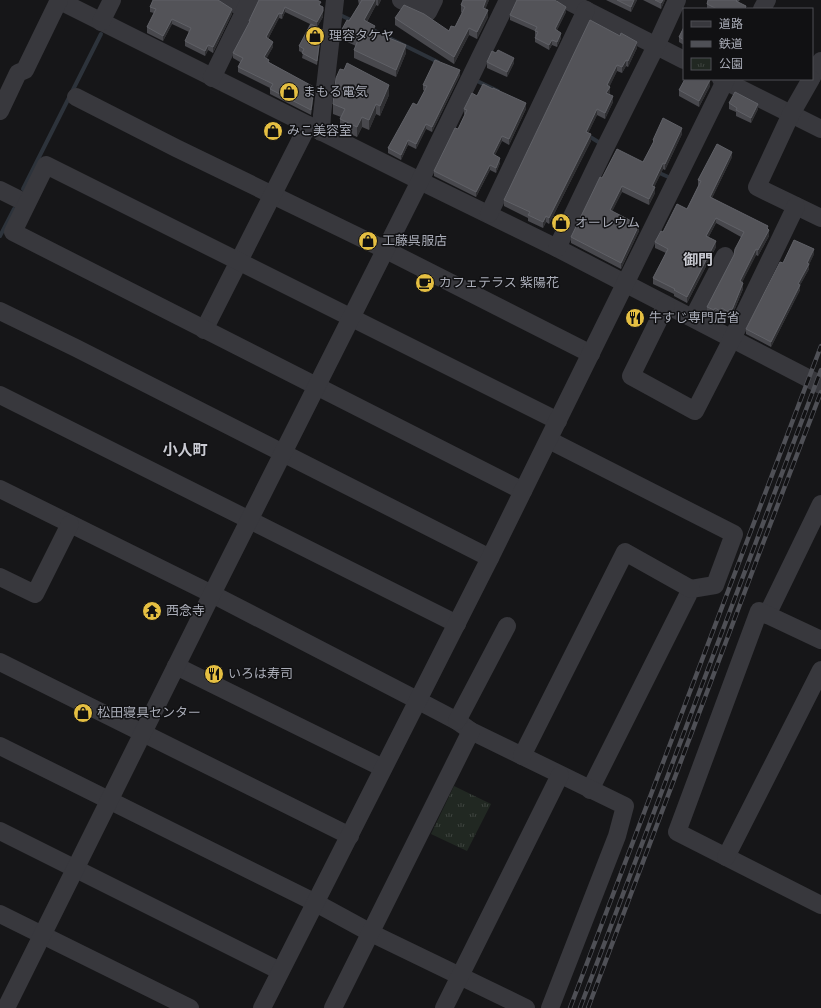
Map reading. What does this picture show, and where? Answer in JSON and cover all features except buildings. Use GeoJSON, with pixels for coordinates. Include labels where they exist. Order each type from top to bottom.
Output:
{"type":"FeatureCollection","features":[{"type":"Feature","properties":{"kind":"street"},"geometry":{"type":"LineString","coordinates":[[0,111],[18,74],[25,70],[59,0],[212,78],[557,248],[821,385]]}},
{"type":"Feature","properties":{"kind":"street"},"geometry":{"type":"LineString","coordinates":[[101,22],[112,0]]}},
{"type":"Feature","properties":{"kind":"street"},"geometry":{"type":"LineString","coordinates":[[212,78],[247,5],[227,0]]}},
{"type":"Feature","properties":{"kind":"street"},"geometry":{"type":"LineString","coordinates":[[204,330],[272,194],[315,128],[323,108],[335,0]]}},
{"type":"Feature","properties":{"kind":"street"},"geometry":{"type":"LineString","coordinates":[[401,0],[428,12],[434,0]]}},
{"type":"Feature","properties":{"kind":"street"},"geometry":{"type":"LineString","coordinates":[[8,1005],[212,594],[386,250],[508,0]]}},
{"type":"Feature","properties":{"kind":"street"},"geometry":{"type":"LineString","coordinates":[[566,0],[683,60]]}},
{"type":"Feature","properties":{"kind":"street"},"geometry":{"type":"LineString","coordinates":[[557,248],[677,0]]}},
{"type":"Feature","properties":{"kind":"street"},"geometry":{"type":"LineString","coordinates":[[489,214],[586,10]]}},
{"type":"Feature","properties":{"kind":"street"},"geometry":{"type":"LineString","coordinates":[[813,75],[821,61]]}},
{"type":"Feature","properties":{"kind":"street"},"geometry":{"type":"LineString","coordinates":[[262,1008],[592,354],[724,80],[821,129]]}},
{"type":"Feature","properties":{"kind":"street"},"geometry":{"type":"LineString","coordinates":[[810,80],[791,114],[757,187],[821,218]]}},
{"type":"Feature","properties":{"kind":"street"},"geometry":{"type":"LineString","coordinates":[[76,97],[386,250],[592,354]]}},
{"type":"Feature","properties":{"kind":"street"},"geometry":{"type":"LineString","coordinates":[[523,491],[12,232],[26,203],[46,164],[558,421]]}},
{"type":"Feature","properties":{"kind":"street"},"geometry":{"type":"LineString","coordinates":[[0,190],[26,203]]}},
{"type":"Feature","properties":{"kind":"street"},"geometry":{"type":"LineString","coordinates":[[666,305],[631,376],[695,411],[732,339],[796,206]]}},
{"type":"Feature","properties":{"kind":"street"},"geometry":{"type":"LineString","coordinates":[[693,318],[725,256]]}},
{"type":"Feature","properties":{"kind":"street"},"geometry":{"type":"LineString","coordinates":[[0,311],[490,558]]}},
{"type":"Feature","properties":{"kind":"street"},"geometry":{"type":"LineString","coordinates":[[0,395],[457,624]]}},
{"type":"Feature","properties":{"kind":"street"},"geometry":{"type":"LineString","coordinates":[[522,756],[625,552],[691,589],[715,585],[734,534],[548,440]]}},
{"type":"Feature","properties":{"kind":"street"},"geometry":{"type":"LineString","coordinates":[[0,489],[212,594],[522,756],[625,806],[617,836],[550,1008]]}},
{"type":"Feature","properties":{"kind":"street"},"geometry":{"type":"LineString","coordinates":[[767,614],[821,504]]}},
{"type":"Feature","properties":{"kind":"street"},"geometry":{"type":"LineString","coordinates":[[0,578],[34,594],[70,524]]}},
{"type":"Feature","properties":{"kind":"street"},"geometry":{"type":"LineString","coordinates":[[590,790],[691,589]]}},
{"type":"Feature","properties":{"kind":"street"},"geometry":{"type":"LineString","coordinates":[[821,640],[759,610],[677,832],[821,905]]}},
{"type":"Feature","properties":{"kind":"street"},"geometry":{"type":"LineString","coordinates":[[333,1008],[371,933],[507,626]]}},
{"type":"Feature","properties":{"kind":"street"},"geometry":{"type":"LineString","coordinates":[[0,662],[350,836]]}},
{"type":"Feature","properties":{"kind":"street"},"geometry":{"type":"LineString","coordinates":[[176,666],[383,768]]}},
{"type":"Feature","properties":{"kind":"street"},"geometry":{"type":"LineString","coordinates":[[726,857],[821,670]]}},
{"type":"Feature","properties":{"kind":"street"},"geometry":{"type":"LineString","coordinates":[[0,746],[316,903],[371,933],[526,1008]]}},
{"type":"Feature","properties":{"kind":"street"},"geometry":{"type":"LineString","coordinates":[[444,1008],[560,775]]}},
{"type":"Feature","properties":{"kind":"street"},"geometry":{"type":"LineString","coordinates":[[0,830],[280,971]]}},
{"type":"Feature","properties":{"kind":"street"},"geometry":{"type":"LineString","coordinates":[[0,914],[190,1008]]}},
{"type":"Feature","properties":{"kind":"green space"},"geometry":{"type":"Polygon","coordinates":[[[454,786],[491,804],[467,851],[431,834],[454,786]]]}},
{"type":"Feature","properties":{"kind":"waterway"},"geometry":{"type":"LineString","coordinates":[[338,14],[355,22]]}},
{"type":"Feature","properties":{"kind":"waterway"},"geometry":{"type":"LineString","coordinates":[[371,29],[438,62]]}},
{"type":"Feature","properties":{"kind":"waterway"},"geometry":{"type":"LineString","coordinates":[[23,189],[101,34]]}},
{"type":"Feature","properties":{"kind":"waterway"},"geometry":{"type":"LineString","coordinates":[[475,80],[498,91]]}},
{"type":"Feature","properties":{"kind":"waterway"},"geometry":{"type":"LineString","coordinates":[[587,135],[600,143]]}},
{"type":"Feature","properties":{"kind":"waterway"},"geometry":{"type":"LineString","coordinates":[[657,172],[673,179]]}},
{"type":"Feature","properties":{"kind":"waterway"},"geometry":{"type":"LineString","coordinates":[[0,236],[14,209]]}},
{"type":"Feature","properties":{"kind":"railway"},"geometry":{"type":"LineString","coordinates":[[570,1008],[821,346]]}},
{"type":"Feature","properties":{"kind":"railway"},"geometry":{"type":"LineString","coordinates":[[580,1008],[821,370]]}},
{"type":"Feature","properties":{"kind":"railway"},"geometry":{"type":"LineString","coordinates":[[588,1008],[821,392]]}},
{"type":"Feature","properties":{"kind":"place","name":"理容タケヤ"},"geometry":{"type":"Point","coordinates":[315,36]}},
{"type":"Feature","properties":{"kind":"place","name":"まもる電気"},"geometry":{"type":"Point","coordinates":[289,92]}},
{"type":"Feature","properties":{"kind":"place","name":"みこ美容室"},"geometry":{"type":"Point","coordinates":[273,131]}},
{"type":"Feature","properties":{"kind":"place","name":"オーレウム"},"geometry":{"type":"Point","coordinates":[561,223]}},
{"type":"Feature","properties":{"kind":"place","name":"工藤呉服店"},"geometry":{"type":"Point","coordinates":[368,241]}},
{"type":"Feature","properties":{"kind":"place","name":"カフェテラス 紫陽花"},"geometry":{"type":"Point","coordinates":[425,283]}},
{"type":"Feature","properties":{"kind":"place","name":"牛すじ専門店省"},"geometry":{"type":"Point","coordinates":[635,318]}},
{"type":"Feature","properties":{"kind":"place","name":"西念寺"},"geometry":{"type":"Point","coordinates":[152,611]}},
{"type":"Feature","properties":{"kind":"place","name":"いろは寿司"},"geometry":{"type":"Point","coordinates":[214,674]}},
{"type":"Feature","properties":{"kind":"place","name":"松田寝具センター"},"geometry":{"type":"Point","coordinates":[83,713]}},
{"type":"Feature","properties":{"kind":"district","name":"御門"},"geometry":{"type":"Point","coordinates":[698,260]}},
{"type":"Feature","properties":{"kind":"district","name":"小人町"},"geometry":{"type":"Point","coordinates":[185,450]}}]}
